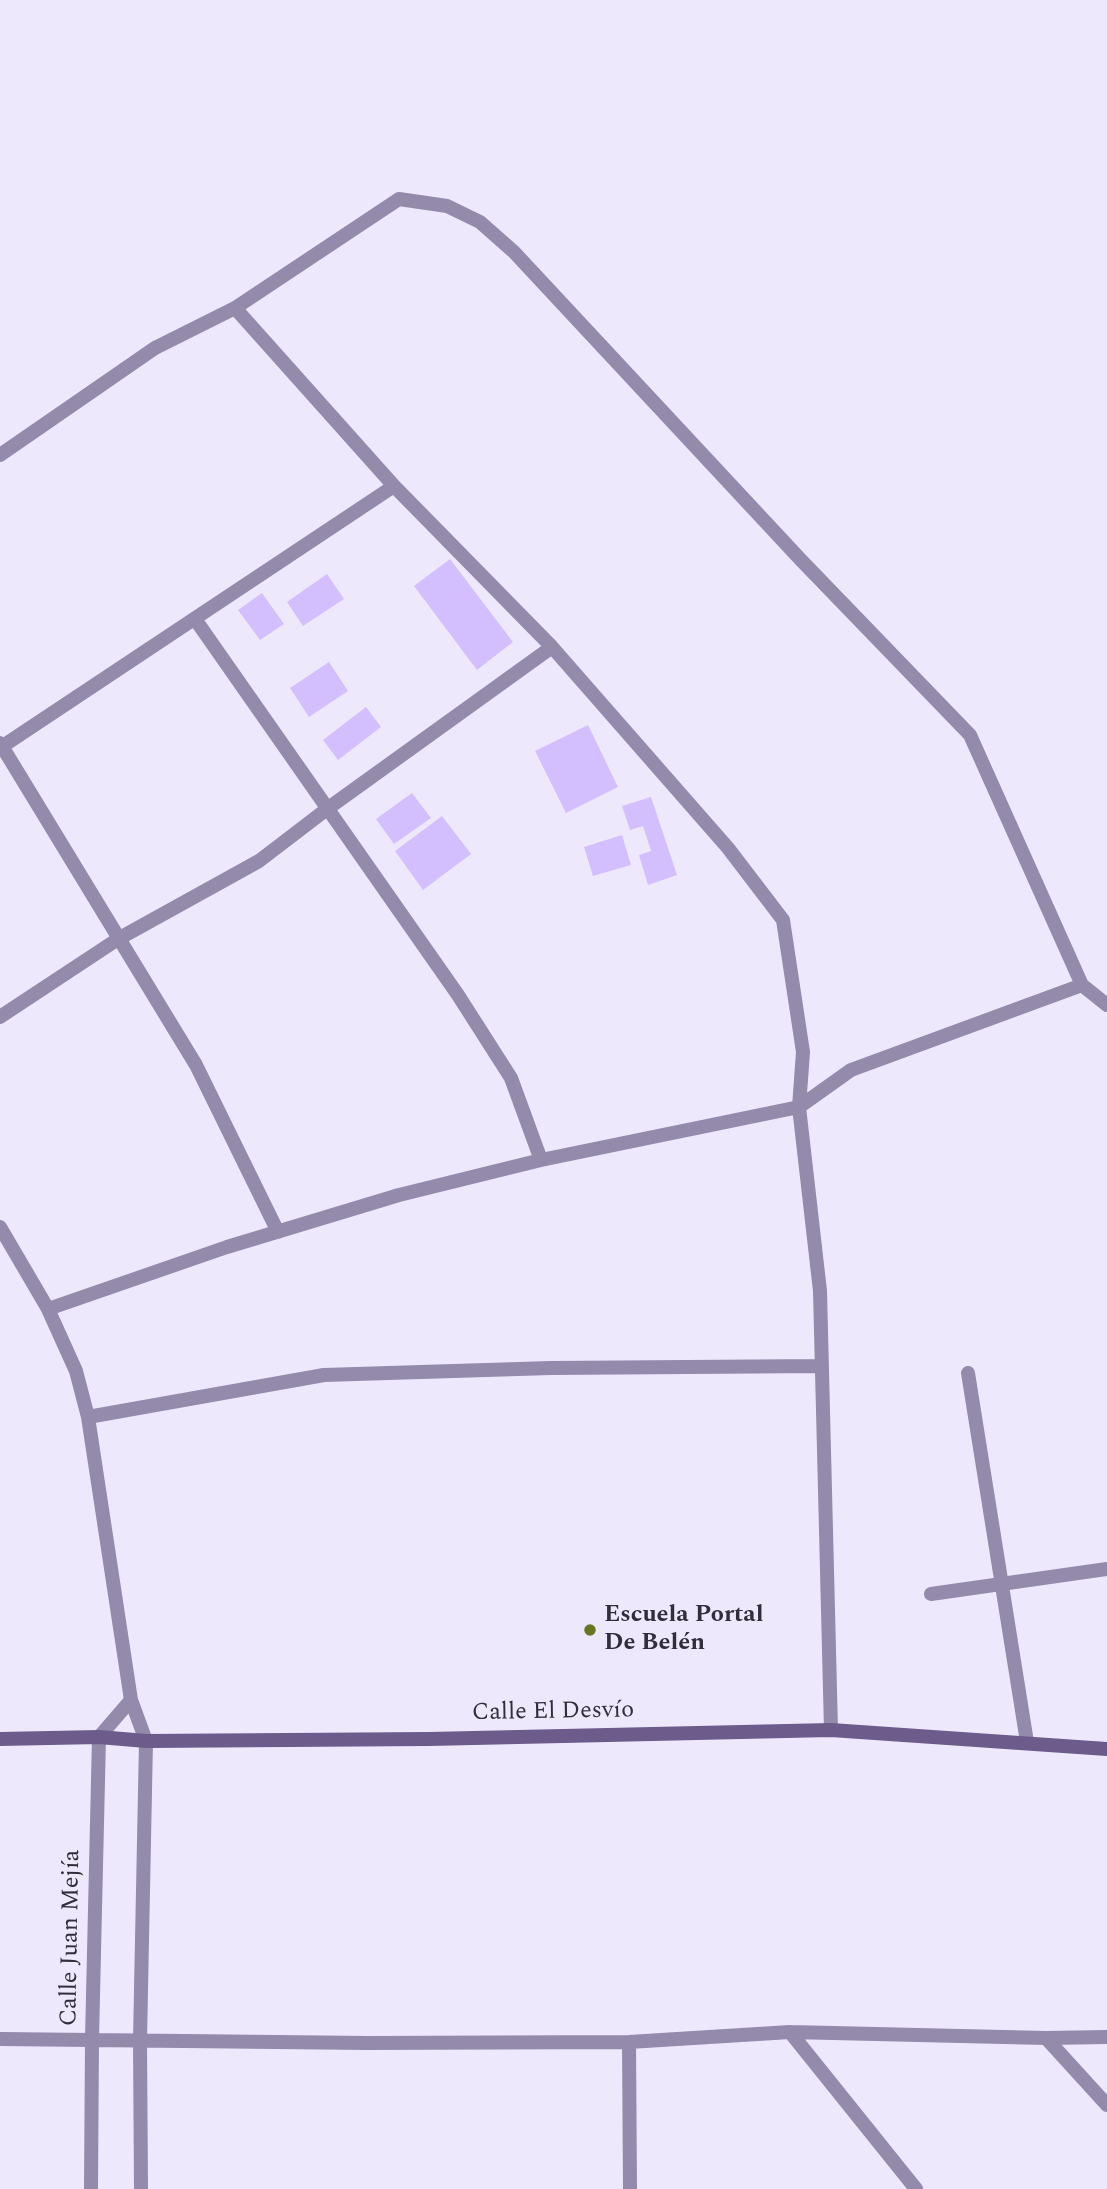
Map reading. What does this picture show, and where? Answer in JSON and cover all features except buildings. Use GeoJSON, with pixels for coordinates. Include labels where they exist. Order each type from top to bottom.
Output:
{"type":"FeatureCollection","features":[{"type":"Feature","properties":{"kind":"street"},"geometry":{"type":"LineString","coordinates":[[0,454],[155,348],[235,307],[399,199],[447,206],[480,222],[514,252],[800,559],[970,735],[1082,985],[1107,1005]]}},
{"type":"Feature","properties":{"kind":"street"},"geometry":{"type":"LineString","coordinates":[[235,307],[394,486],[552,647],[728,848],[783,920],[803,1052],[799,1107],[820,1290],[831,1730]]}},
{"type":"Feature","properties":{"kind":"street"},"geometry":{"type":"LineString","coordinates":[[278,1232],[196,1065],[1,746],[394,486]]}},
{"type":"Feature","properties":{"kind":"street"},"geometry":{"type":"LineString","coordinates":[[195,619],[458,995],[511,1078],[541,1160]]}},
{"type":"Feature","properties":{"kind":"street"},"geometry":{"type":"LineString","coordinates":[[0,1017],[118,939],[259,861],[552,647]]}},
{"type":"Feature","properties":{"kind":"street"},"geometry":{"type":"LineString","coordinates":[[48,1309],[227,1247],[399,1195],[541,1160],[799,1107],[851,1070],[1082,985]]}},
{"type":"Feature","properties":{"kind":"street"},"geometry":{"type":"LineString","coordinates":[[0,1227],[48,1309],[76,1371],[88,1418],[131,1700],[146,1741],[140,2040],[141,2189]]}},
{"type":"Feature","properties":{"kind":"street"},"geometry":{"type":"LineString","coordinates":[[88,1418],[324,1375],[551,1368],[822,1366]]}},
{"type":"Feature","properties":{"kind":"street"},"geometry":{"type":"LineString","coordinates":[[968,1373],[1027,1742]]}},
{"type":"Feature","properties":{"kind":"street"},"geometry":{"type":"LineString","coordinates":[[931,1594],[1107,1569]]}},
{"type":"Feature","properties":{"kind":"street"},"geometry":{"type":"LineString","coordinates":[[99,1737],[131,1700]]}},
{"type":"Feature","properties":{"kind":"street","name":"Calle El Desvío"},"geometry":{"type":"LineString","coordinates":[[0,1739],[429,1739],[831,1730],[1107,1749]]}},
{"type":"Feature","properties":{"kind":"street","name":"Calle Juan Mejía"},"geometry":{"type":"LineString","coordinates":[[91,2189],[99,1737]]}},
{"type":"Feature","properties":{"kind":"street"},"geometry":{"type":"LineString","coordinates":[[0,2039],[367,2043],[629,2042],[790,2032],[1107,2037]]}},
{"type":"Feature","properties":{"kind":"street"},"geometry":{"type":"LineString","coordinates":[[790,2032],[916,2189]]}},
{"type":"Feature","properties":{"kind":"street"},"geometry":{"type":"LineString","coordinates":[[1046,2038],[1107,2105]]}},
{"type":"Feature","properties":{"kind":"street"},"geometry":{"type":"LineString","coordinates":[[629,2042],[631,2189]]}},
{"type":"Feature","properties":{"kind":"place","name":"Escuela Portal De Belén"},"geometry":{"type":"Point","coordinates":[590,1630]}}]}
